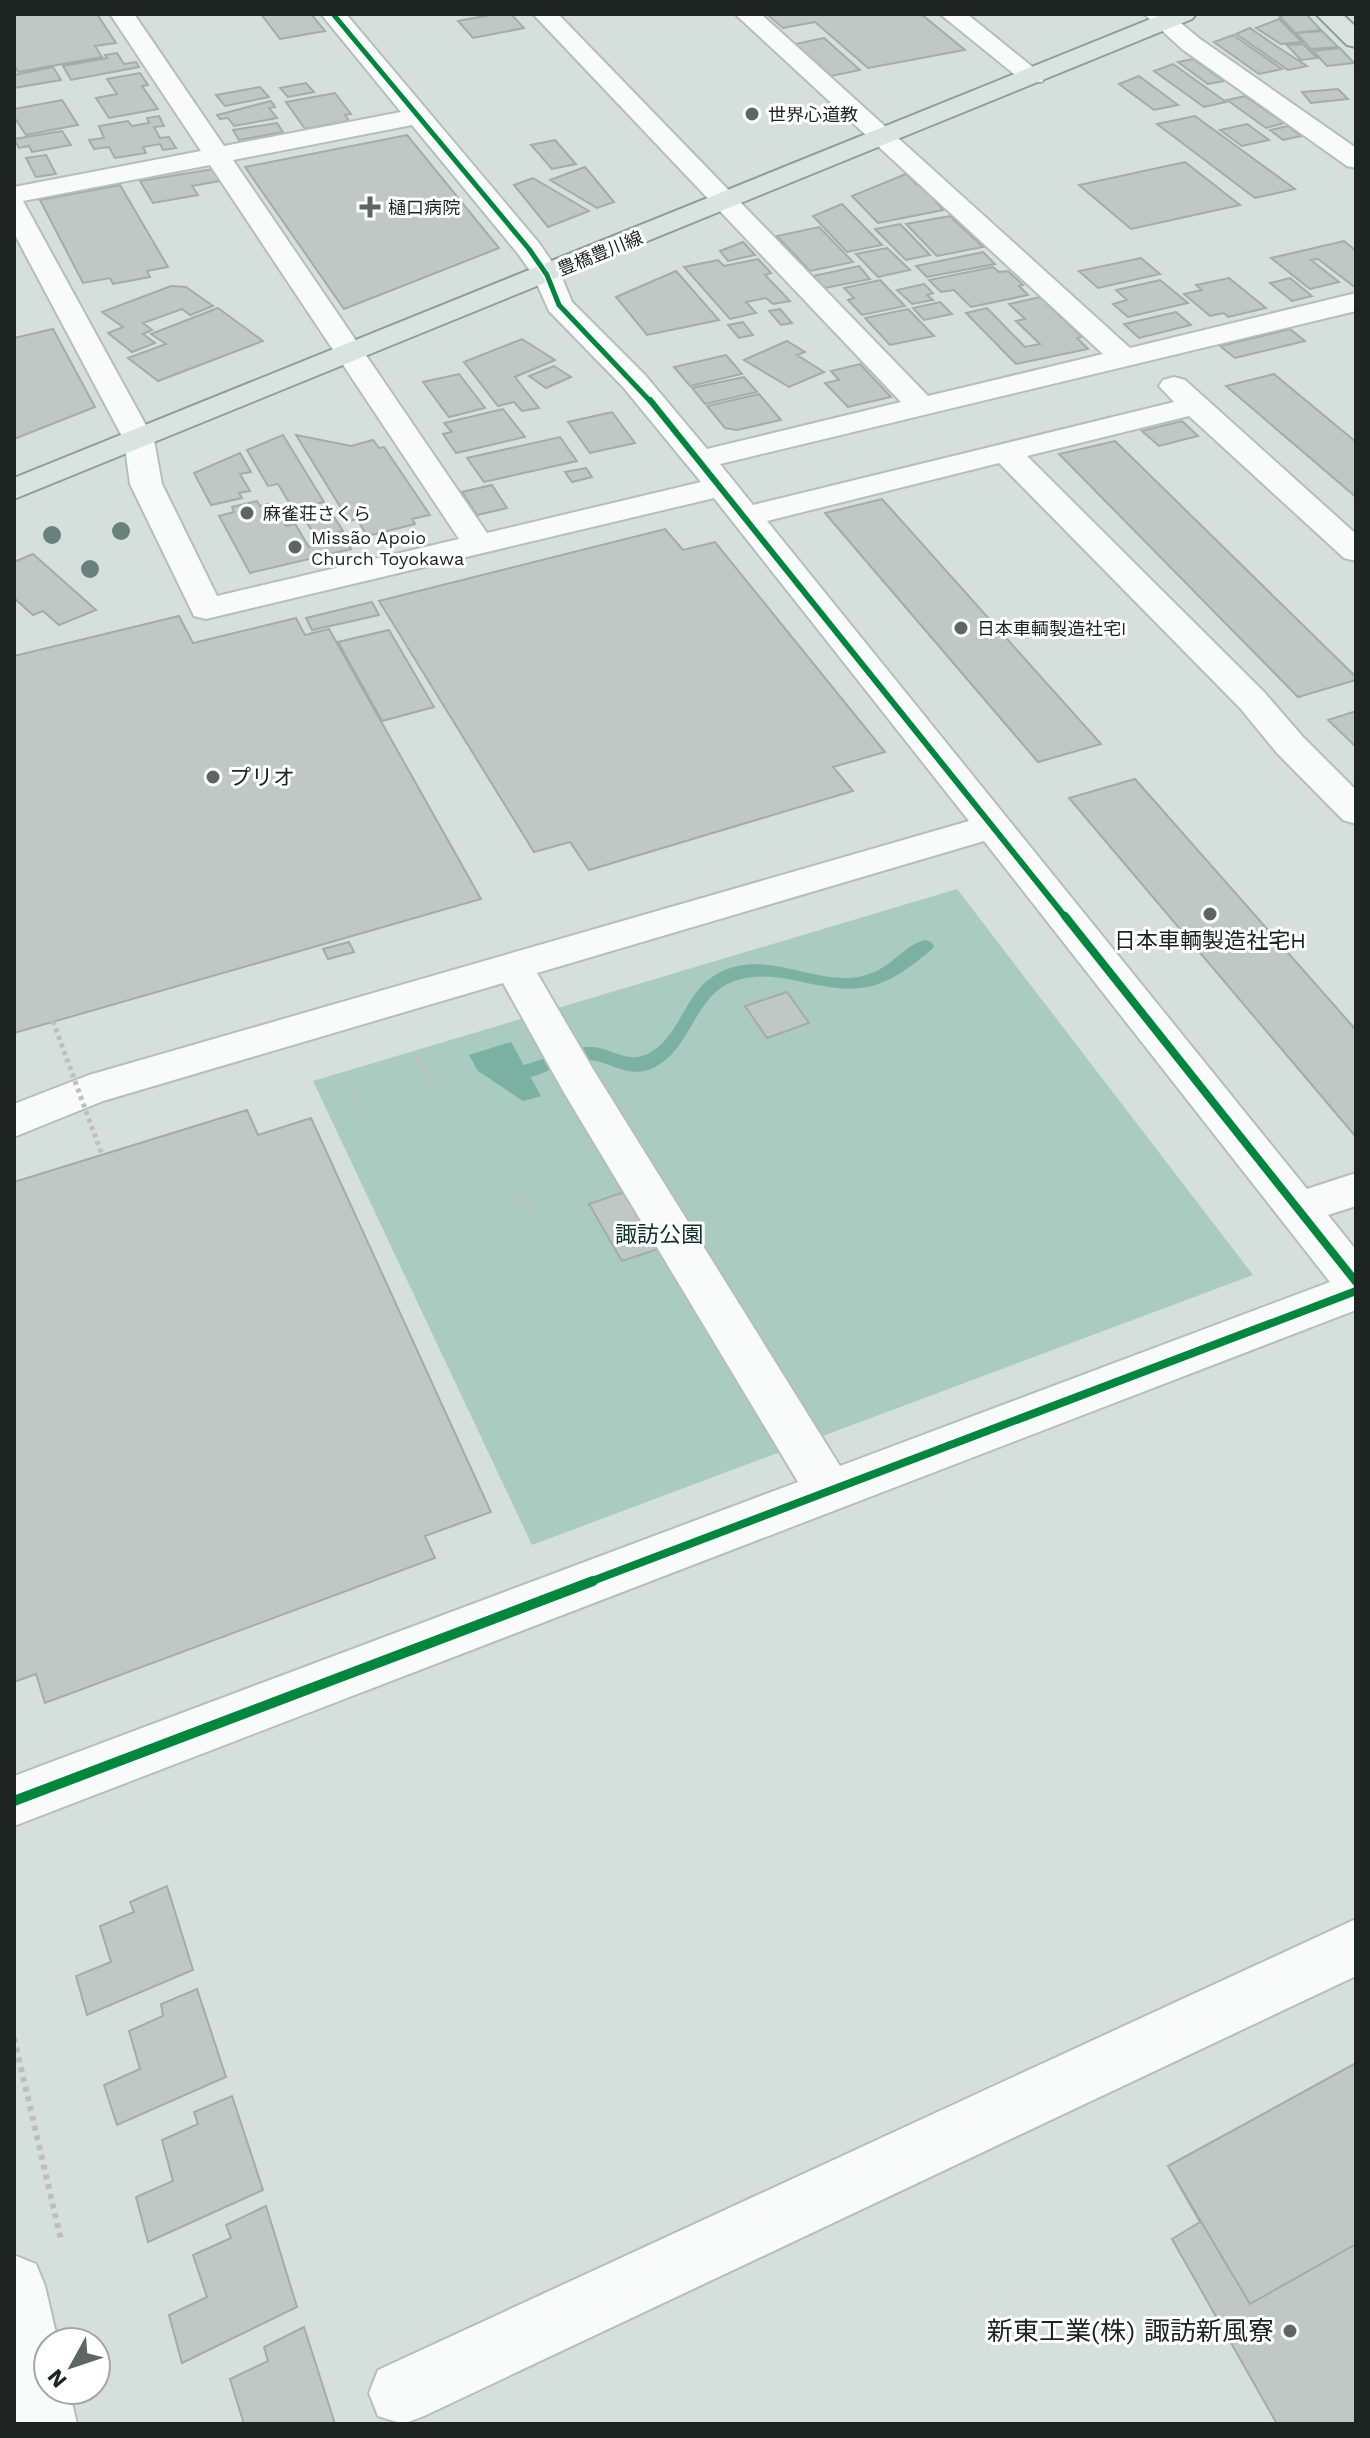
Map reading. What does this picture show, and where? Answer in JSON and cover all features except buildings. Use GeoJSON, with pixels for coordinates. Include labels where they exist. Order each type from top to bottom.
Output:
{"type":"FeatureCollection","features":[{"type":"Feature","properties":{"kind":"main road"},"geometry":{"type":"LineString","coordinates":[[1328,14],[1356,40]]}},
{"type":"Feature","properties":{"kind":"main road","name":"豊橋豊川線"},"geometry":{"type":"LineString","coordinates":[[14,489],[1033,77],[1168,17]]}},
{"type":"Feature","properties":{"kind":"street"},"geometry":{"type":"LineString","coordinates":[[122,14],[478,544]]}},
{"type":"Feature","properties":{"kind":"street"},"geometry":{"type":"LineString","coordinates":[[333,14],[529,249],[547,275],[559,305],[634,381],[746,516],[1356,1282]]}},
{"type":"Feature","properties":{"kind":"street"},"geometry":{"type":"LineString","coordinates":[[545,14],[921,406]]}},
{"type":"Feature","properties":{"kind":"street"},"geometry":{"type":"LineString","coordinates":[[747,14],[882,138],[1132,356],[1194,406],[1356,551]]}},
{"type":"Feature","properties":{"kind":"street"},"geometry":{"type":"LineString","coordinates":[[952,14],[1033,77]]}},
{"type":"Feature","properties":{"kind":"street"},"geometry":{"type":"LineString","coordinates":[[1168,17],[1356,160]]}},
{"type":"Feature","properties":{"kind":"street"},"geometry":{"type":"LineString","coordinates":[[14,195],[416,117]]}},
{"type":"Feature","properties":{"kind":"street"},"geometry":{"type":"LineString","coordinates":[[14,207],[139,440],[146,484],[206,609],[721,487]]}},
{"type":"Feature","properties":{"kind":"street"},"geometry":{"type":"LineString","coordinates":[[699,460],[1356,302]]}},
{"type":"Feature","properties":{"kind":"street"},"geometry":{"type":"LineString","coordinates":[[746,516],[1194,406]]}},
{"type":"Feature","properties":{"kind":"street"},"geometry":{"type":"LineString","coordinates":[[1004,451],[1252,700],[1290,745],[1356,812]]}},
{"type":"Feature","properties":{"kind":"street"},"geometry":{"type":"LineString","coordinates":[[14,1121],[89,1090],[512,964],[994,826]]}},
{"type":"Feature","properties":{"kind":"street"},"geometry":{"type":"LineString","coordinates":[[512,964],[578,1080],[829,1491]]}},
{"type":"Feature","properties":{"kind":"street"},"geometry":{"type":"LineString","coordinates":[[1297,1209],[1356,1189]]}},
{"type":"Feature","properties":{"kind":"street"},"geometry":{"type":"LineString","coordinates":[[14,1801],[1356,1291]]}},
{"type":"Feature","properties":{"kind":"street"},"geometry":{"type":"LineString","coordinates":[[401,2393],[1356,1947]]}},
{"type":"Feature","properties":{"kind":"street"},"geometry":{"type":"LineString","coordinates":[[14,2286],[45,2424]]}},
{"type":"Feature","properties":{"kind":"path"},"geometry":{"type":"LineString","coordinates":[[53,1021],[102,1155]]}},
{"type":"Feature","properties":{"kind":"path"},"geometry":{"type":"LineString","coordinates":[[416,1056],[434,1091]]}},
{"type":"Feature","properties":{"kind":"path"},"geometry":{"type":"LineString","coordinates":[[348,1081],[363,1114]]}},
{"type":"Feature","properties":{"kind":"path"},"geometry":{"type":"LineString","coordinates":[[511,1193],[534,1214]]}},
{"type":"Feature","properties":{"kind":"path"},"geometry":{"type":"LineString","coordinates":[[14,2038],[64,2251]]}},
{"type":"Feature","properties":{"kind":"green space","name":"諏訪公園"},"geometry":{"type":"Polygon","coordinates":[[[957,889],[1253,1275],[532,1545],[313,1081],[957,889]]]}},
{"type":"Feature","properties":{"kind":"shaded area"},"geometry":{"type":"Polygon","coordinates":[[[511,1042],[541,1096],[523,1101],[478,1071],[469,1055],[511,1042]]]}},
{"type":"Feature","properties":{"kind":"waterway"},"geometry":{"type":"LineString","coordinates":[[528,1071],[588,1053],[621,1064],[644,1064],[661,1055],[674,1040],[710,986],[729,975],[756,970],[780,971],[825,982],[847,984],[871,981],[896,969],[925,946]]}},
{"type":"Feature","properties":{"kind":"cycle path"},"geometry":{"type":"LineString","coordinates":[[333,14],[529,249],[547,275],[559,305],[634,381],[746,516],[1356,1282]]}},
{"type":"Feature","properties":{"kind":"cycle path"},"geometry":{"type":"LineString","coordinates":[[14,1801],[1356,1291]]}},
{"type":"Feature","properties":{"kind":"place","name":"世界心道教"},"geometry":{"type":"Point","coordinates":[752,114]}},
{"type":"Feature","properties":{"kind":"place","name":"樋口病院"},"geometry":{"type":"Point","coordinates":[370,207]}},
{"type":"Feature","properties":{"kind":"place","name":"麻雀荘さくら"},"geometry":{"type":"Point","coordinates":[247,513]}},
{"type":"Feature","properties":{"kind":"place","name":"Missão Apoio Church Toyokawa"},"geometry":{"type":"Point","coordinates":[295,547]}},
{"type":"Feature","properties":{"kind":"place","name":"日本車輌製造社宅I"},"geometry":{"type":"Point","coordinates":[961,628]}},
{"type":"Feature","properties":{"kind":"place","name":"プリオ"},"geometry":{"type":"Point","coordinates":[213,777]}},
{"type":"Feature","properties":{"kind":"place","name":"日本車輌製造社宅H"},"geometry":{"type":"Point","coordinates":[1210,914]}},
{"type":"Feature","properties":{"kind":"place","name":"新東工業(株) 諏訪新風寮"},"geometry":{"type":"Point","coordinates":[1290,2331]}}]}
